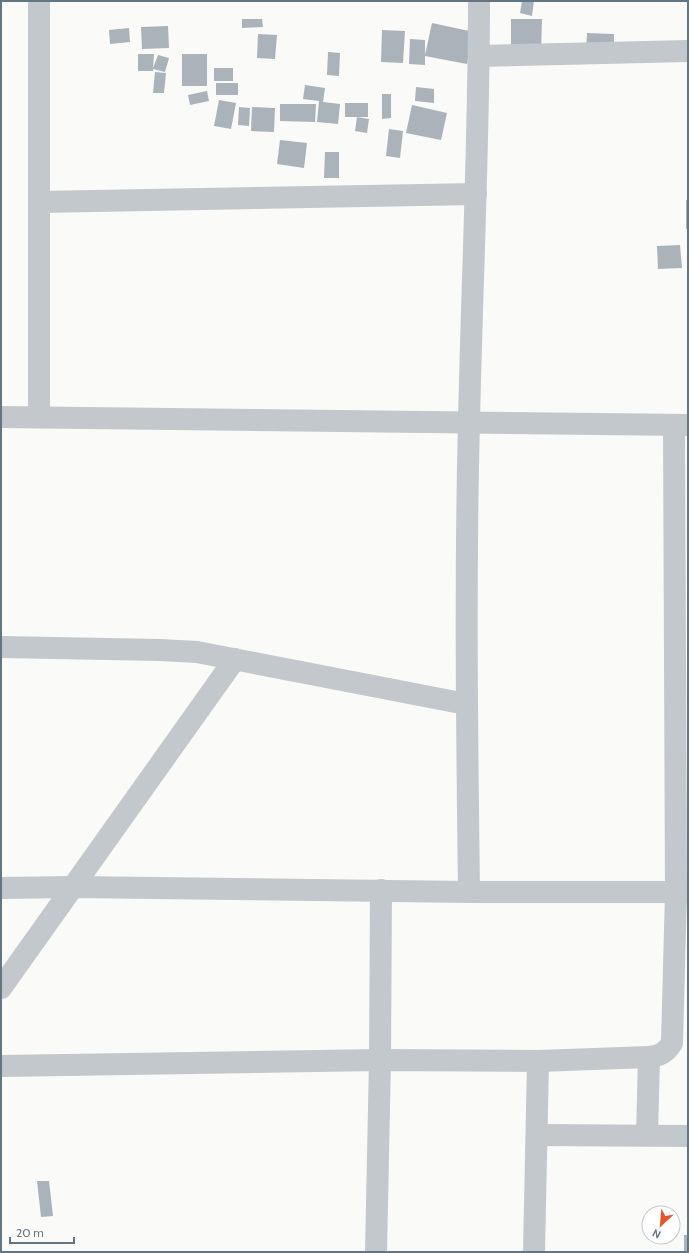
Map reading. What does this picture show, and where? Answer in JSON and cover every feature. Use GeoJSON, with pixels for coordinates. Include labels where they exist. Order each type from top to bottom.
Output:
{"type":"FeatureCollection","features":[{"type":"Feature","properties":{"kind":"street"},"geometry":{"type":"LineString","coordinates":[[39,1],[39,417]]}},
{"type":"Feature","properties":{"kind":"street"},"geometry":{"type":"LineString","coordinates":[[469,892],[466,704],[469,422],[476,194],[479,1]]}},
{"type":"Feature","properties":{"kind":"street"},"geometry":{"type":"LineString","coordinates":[[479,56],[688,51]]}},
{"type":"Feature","properties":{"kind":"street"},"geometry":{"type":"LineString","coordinates":[[40,202],[476,194]]}},
{"type":"Feature","properties":{"kind":"street"},"geometry":{"type":"LineString","coordinates":[[1,417],[681,425],[682,892],[672,1043],[669,1048],[658,1056],[538,1061],[380,1060],[1,1066]]}},
{"type":"Feature","properties":{"kind":"street"},"geometry":{"type":"LineString","coordinates":[[1,647],[197,652],[466,704]]}},
{"type":"Feature","properties":{"kind":"street"},"geometry":{"type":"LineString","coordinates":[[1,988],[235,659]]}},
{"type":"Feature","properties":{"kind":"street"},"geometry":{"type":"LineString","coordinates":[[1,888],[74,887],[469,892],[682,892]]}},
{"type":"Feature","properties":{"kind":"street"},"geometry":{"type":"LineString","coordinates":[[376,1252],[380,1060],[381,890]]}},
{"type":"Feature","properties":{"kind":"street"},"geometry":{"type":"LineString","coordinates":[[647,1135],[649,1057]]}},
{"type":"Feature","properties":{"kind":"street"},"geometry":{"type":"LineString","coordinates":[[534,1252],[538,1061]]}},
{"type":"Feature","properties":{"kind":"street"},"geometry":{"type":"LineString","coordinates":[[537,1135],[688,1136]]}},
{"type":"Feature","properties":{"kind":"building"},"geometry":{"type":"Polygon","coordinates":[[[522,1],[534,1],[532,16],[520,13],[522,1]]]}},
{"type":"Feature","properties":{"kind":"building"},"geometry":{"type":"Polygon","coordinates":[[[242,19],[262,19],[263,27],[242,28],[242,19]]]}},
{"type":"Feature","properties":{"kind":"building"},"geometry":{"type":"Polygon","coordinates":[[[511,19],[542,19],[541,53],[511,52],[511,19]]]}},
{"type":"Feature","properties":{"kind":"building"},"geometry":{"type":"Polygon","coordinates":[[[432,23],[474,32],[467,64],[425,56],[425,65],[409,64],[410,39],[425,40],[425,55],[432,23]]]}},
{"type":"Feature","properties":{"kind":"building"},"geometry":{"type":"Polygon","coordinates":[[[168,26],[169,48],[142,49],[141,27],[168,26]]]}},
{"type":"Feature","properties":{"kind":"building"},"geometry":{"type":"Polygon","coordinates":[[[129,28],[130,42],[110,44],[109,30],[129,28]]]}},
{"type":"Feature","properties":{"kind":"building"},"geometry":{"type":"Polygon","coordinates":[[[382,30],[405,31],[403,63],[381,62],[382,30]]]}},
{"type":"Feature","properties":{"kind":"building"},"geometry":{"type":"Polygon","coordinates":[[[587,33],[614,34],[614,53],[586,51],[587,33]]]}},
{"type":"Feature","properties":{"kind":"building"},"geometry":{"type":"Polygon","coordinates":[[[258,34],[277,35],[275,59],[257,58],[258,34]]]}},
{"type":"Feature","properties":{"kind":"building"},"geometry":{"type":"Polygon","coordinates":[[[328,52],[340,53],[339,76],[327,75],[328,52]]]}},
{"type":"Feature","properties":{"kind":"building"},"geometry":{"type":"Polygon","coordinates":[[[138,54],[154,54],[153,68],[158,55],[169,58],[165,72],[153,69],[153,71],[138,71],[138,54]]]}},
{"type":"Feature","properties":{"kind":"building"},"geometry":{"type":"Polygon","coordinates":[[[182,54],[207,54],[207,86],[182,86],[182,54]]]}},
{"type":"Feature","properties":{"kind":"building"},"geometry":{"type":"Polygon","coordinates":[[[214,68],[233,68],[233,81],[214,81],[214,68]]]}},
{"type":"Feature","properties":{"kind":"building"},"geometry":{"type":"Polygon","coordinates":[[[155,72],[166,73],[164,93],[153,93],[155,72]]]}},
{"type":"Feature","properties":{"kind":"building"},"geometry":{"type":"Polygon","coordinates":[[[216,83],[238,83],[238,95],[216,95],[216,83]]]}},
{"type":"Feature","properties":{"kind":"building"},"geometry":{"type":"Polygon","coordinates":[[[305,85],[325,88],[323,102],[340,104],[338,124],[317,122],[319,101],[303,99],[305,85]]]}},
{"type":"Feature","properties":{"kind":"building"},"geometry":{"type":"Polygon","coordinates":[[[416,87],[434,89],[434,103],[415,101],[416,87]]]}},
{"type":"Feature","properties":{"kind":"building"},"geometry":{"type":"Polygon","coordinates":[[[207,91],[209,101],[190,105],[188,95],[207,91]]]}},
{"type":"Feature","properties":{"kind":"building"},"geometry":{"type":"Polygon","coordinates":[[[382,94],[391,94],[391,118],[382,119],[382,94]]]}},
{"type":"Feature","properties":{"kind":"building"},"geometry":{"type":"Polygon","coordinates":[[[219,100],[236,103],[231,129],[214,126],[219,100]]]}},
{"type":"Feature","properties":{"kind":"building"},"geometry":{"type":"Polygon","coordinates":[[[345,103],[368,103],[368,117],[345,117],[345,103]]]}},
{"type":"Feature","properties":{"kind":"building"},"geometry":{"type":"Polygon","coordinates":[[[280,104],[316,104],[315,122],[280,121],[280,104]]]}},
{"type":"Feature","properties":{"kind":"building"},"geometry":{"type":"Polygon","coordinates":[[[412,105],[447,113],[441,140],[406,133],[412,105]]]}},
{"type":"Feature","properties":{"kind":"building"},"geometry":{"type":"Polygon","coordinates":[[[239,107],[250,108],[249,126],[238,125],[239,107]]]}},
{"type":"Feature","properties":{"kind":"building"},"geometry":{"type":"Polygon","coordinates":[[[252,107],[275,108],[274,132],[251,131],[252,107]]]}},
{"type":"Feature","properties":{"kind":"building"},"geometry":{"type":"Polygon","coordinates":[[[357,117],[369,119],[367,133],[355,131],[357,117]]]}},
{"type":"Feature","properties":{"kind":"building"},"geometry":{"type":"Polygon","coordinates":[[[389,129],[403,131],[400,158],[386,156],[389,129]]]}},
{"type":"Feature","properties":{"kind":"building"},"geometry":{"type":"Polygon","coordinates":[[[280,140],[307,143],[304,168],[277,164],[280,140]]]}},
{"type":"Feature","properties":{"kind":"building"},"geometry":{"type":"Polygon","coordinates":[[[325,152],[339,152],[339,178],[324,178],[325,152]]]}},
{"type":"Feature","properties":{"kind":"building"},"geometry":{"type":"Polygon","coordinates":[[[686,200],[688,200],[688,229],[686,229],[686,200]]]}},
{"type":"Feature","properties":{"kind":"building"},"geometry":{"type":"Polygon","coordinates":[[[680,245],[682,268],[658,269],[657,246],[680,245]]]}},
{"type":"Feature","properties":{"kind":"building"},"geometry":{"type":"Polygon","coordinates":[[[37,1181],[49,1181],[53,1216],[41,1217],[37,1181]]]}},
{"type":"Feature","properties":{"kind":"building"},"geometry":{"type":"Polygon","coordinates":[[[684,1235],[688,1235],[688,1252],[684,1252],[684,1235]]]}}]}
